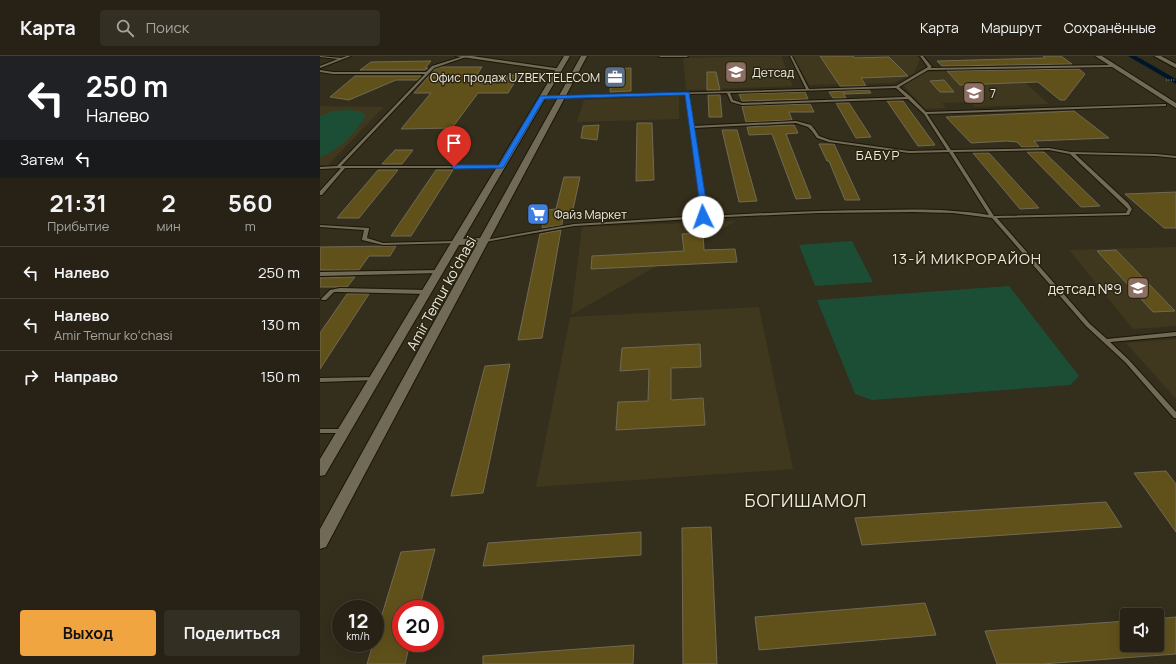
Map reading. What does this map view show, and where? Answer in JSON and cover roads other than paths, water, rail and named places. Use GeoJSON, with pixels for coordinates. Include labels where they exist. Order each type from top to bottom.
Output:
{"type":"FeatureCollection","features":[{"type":"Feature","properties":{"kind":"street"},"geometry":{"type":"LineString","coordinates":[[458,56],[568,70]]}},
{"type":"Feature","properties":{"kind":"street","name":"Amir Temur koʻchasi"},"geometry":{"type":"LineString","coordinates":[[320,471],[501,167],[553,97],[568,70],[567,56]]}},
{"type":"Feature","properties":{"kind":"street","name":"Amir Temur koʻchasi"},"geometry":{"type":"LineString","coordinates":[[320,543],[485,241],[553,97],[568,70],[584,56]]}},
{"type":"Feature","properties":{"kind":"street"},"geometry":{"type":"LineString","coordinates":[[1098,56],[1176,106]]}},
{"type":"Feature","properties":{"kind":"street"},"geometry":{"type":"LineString","coordinates":[[1157,56],[1176,66]]}},
{"type":"Feature","properties":{"kind":"street"},"geometry":{"type":"LineString","coordinates":[[1124,73],[1124,76],[1176,113]]}},
{"type":"Feature","properties":{"kind":"street"},"geometry":{"type":"LineString","coordinates":[[457,242],[485,241]]}},
{"type":"Feature","properties":{"kind":"lane"},"geometry":{"type":"LineString","coordinates":[[320,56],[342,59]]}},
{"type":"Feature","properties":{"kind":"lane"},"geometry":{"type":"LineString","coordinates":[[320,67],[350,56]]}},
{"type":"Feature","properties":{"kind":"lane"},"geometry":{"type":"LineString","coordinates":[[660,56],[687,56]]}},
{"type":"Feature","properties":{"kind":"lane"},"geometry":{"type":"LineString","coordinates":[[791,56],[808,89]]}},
{"type":"Feature","properties":{"kind":"lane"},"geometry":{"type":"LineString","coordinates":[[922,56],[930,67],[928,69]]}},
{"type":"Feature","properties":{"kind":"lane"},"geometry":{"type":"LineString","coordinates":[[338,168],[434,67],[465,57]]}},
{"type":"Feature","properties":{"kind":"lane"},"geometry":{"type":"LineString","coordinates":[[553,97],[897,87],[910,77],[928,69],[1112,66]]}},
{"type":"Feature","properties":{"kind":"lane"},"geometry":{"type":"LineString","coordinates":[[320,71],[333,73],[428,73]]}},
{"type":"Feature","properties":{"kind":"lane"},"geometry":{"type":"LineString","coordinates":[[897,87],[925,113],[993,217],[1088,325],[1127,361],[1176,416]]}},
{"type":"Feature","properties":{"kind":"lane"},"geometry":{"type":"LineString","coordinates":[[728,92],[732,101],[742,104],[910,98]]}},
{"type":"Feature","properties":{"kind":"lane"},"geometry":{"type":"LineString","coordinates":[[687,93],[704,213],[703,217]]}},
{"type":"Feature","properties":{"kind":"lane"},"geometry":{"type":"LineString","coordinates":[[925,113],[1165,105]]}},
{"type":"Feature","properties":{"kind":"lane"},"geometry":{"type":"LineString","coordinates":[[692,127],[796,122],[808,124],[813,128],[818,137],[836,142],[910,152],[1049,149],[1071,153],[1156,155],[1176,157]]}},
{"type":"Feature","properties":{"kind":"lane"},"geometry":{"type":"LineString","coordinates":[[485,241],[574,226],[703,217],[827,211],[922,211],[979,214],[993,217],[1127,214],[1130,209],[1126,204],[1071,153]]}},
{"type":"Feature","properties":{"kind":"lane"},"geometry":{"type":"LineString","coordinates":[[320,194],[344,167]]}},
{"type":"Feature","properties":{"kind":"lane"},"geometry":{"type":"LineString","coordinates":[[320,168],[501,167]]}},
{"type":"Feature","properties":{"kind":"lane"},"geometry":{"type":"LineString","coordinates":[[320,226],[367,229],[364,239],[383,244],[457,242]]}},
{"type":"Feature","properties":{"kind":"lane"},"geometry":{"type":"LineString","coordinates":[[320,274],[439,272]]}},
{"type":"Feature","properties":{"kind":"lane"},"geometry":{"type":"LineString","coordinates":[[320,304],[322,299],[332,291],[340,290],[427,292]]}},
{"type":"Feature","properties":{"kind":"lane"},"geometry":{"type":"LineString","coordinates":[[1106,341],[1176,334]]}},
{"type":"Feature","properties":{"kind":"lane"},"geometry":{"type":"LineString","coordinates":[[320,380],[375,379]]}},
{"type":"Feature","properties":{"kind":"lane"},"geometry":{"type":"LineString","coordinates":[[320,431],[344,431]]}},
{"type":"Feature","properties":{"kind":"waterway"},"geometry":{"type":"LineString","coordinates":[[1131,56],[1176,82]]}},
{"type":"Feature","properties":{"kind":"place","name":"Детсад"},"geometry":{"type":"Point","coordinates":[736,72]}},
{"type":"Feature","properties":{"kind":"place","name":"Офис продаж UZBEKTELECOM"},"geometry":{"type":"Point","coordinates":[615,77]}},
{"type":"Feature","properties":{"kind":"place","name":"7"},"geometry":{"type":"Point","coordinates":[974,93]}},
{"type":"Feature","properties":{"kind":"place","name":"Файз Маркет"},"geometry":{"type":"Point","coordinates":[538,214]}},
{"type":"Feature","properties":{"kind":"place","name":"детсад №9"},"geometry":{"type":"Point","coordinates":[1138,288]}},
{"type":"Feature","properties":{"kind":"district","name":"БАБУР"},"geometry":{"type":"Point","coordinates":[878,155]}},
{"type":"Feature","properties":{"kind":"district","name":"13-Й МИКРОРАЙОН"},"geometry":{"type":"Point","coordinates":[967,258]}},
{"type":"Feature","properties":{"kind":"district","name":"БОГИШАМОЛ"},"geometry":{"type":"Point","coordinates":[806,500]}}]}
